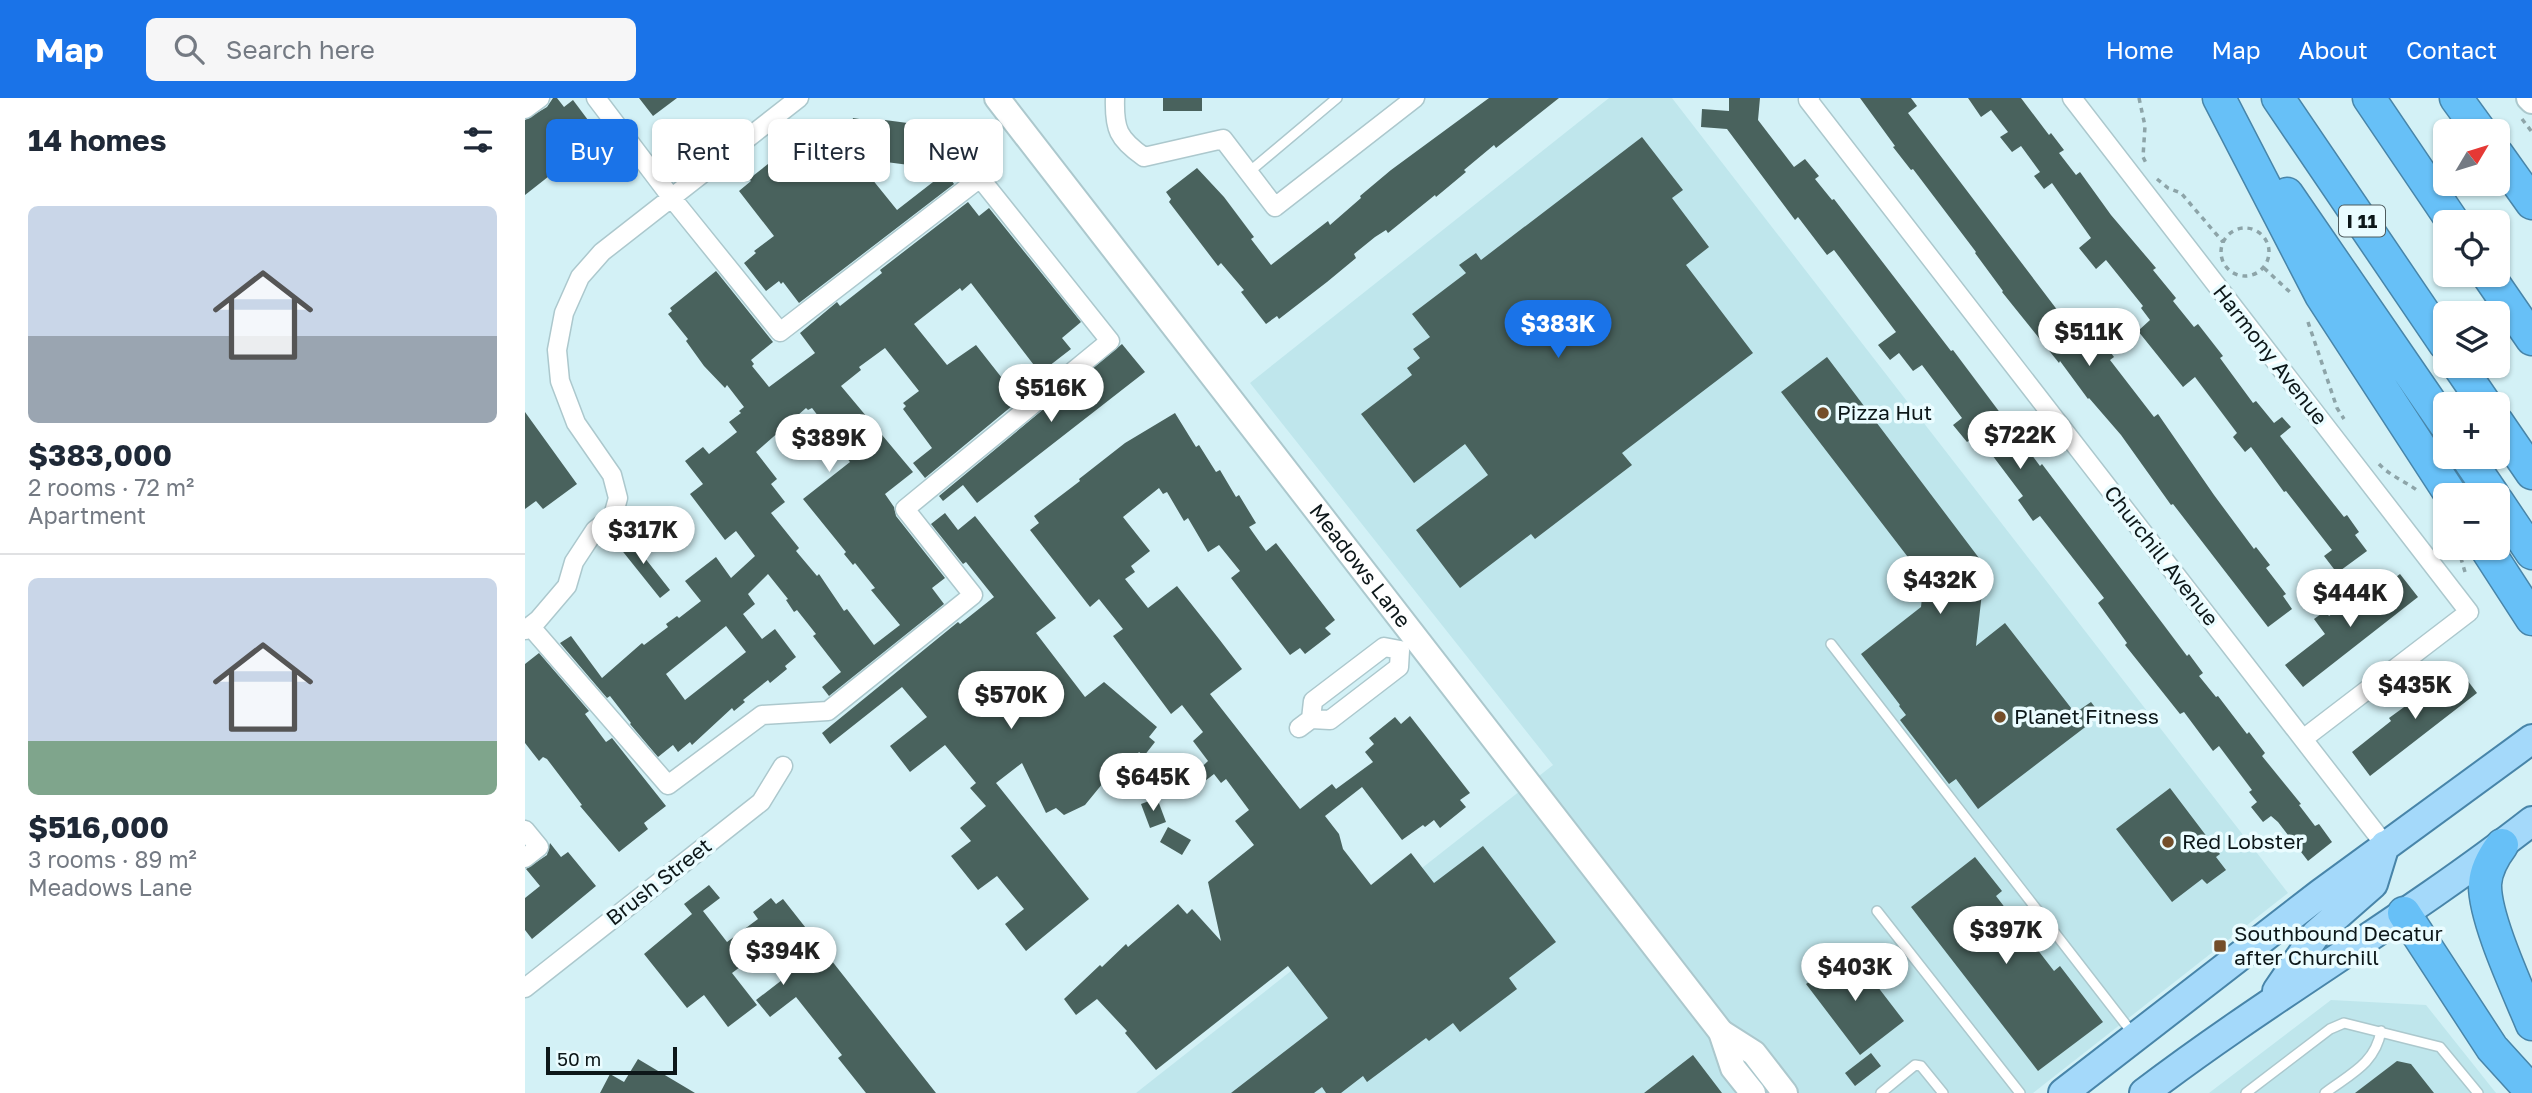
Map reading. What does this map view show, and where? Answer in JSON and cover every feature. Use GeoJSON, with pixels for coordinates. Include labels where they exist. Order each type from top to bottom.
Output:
{"type":"FeatureCollection","features":[{"type":"Feature","properties":{"kind":"highway"},"geometry":{"type":"LineString","coordinates":[[2220,98],[2433,407]]}},
{"type":"Feature","properties":{"kind":"highway"},"geometry":{"type":"LineString","coordinates":[[2220,98],[2321,295],[2443,483]]}},
{"type":"Feature","properties":{"kind":"highway","name":"I 11"},"geometry":{"type":"LineString","coordinates":[[2278,98],[2433,326]]}},
{"type":"Feature","properties":{"kind":"highway"},"geometry":{"type":"LineString","coordinates":[[2369,98],[2445,210]]}},
{"type":"Feature","properties":{"kind":"highway"},"geometry":{"type":"LineString","coordinates":[[2456,98],[2471,119]]}},
{"type":"Feature","properties":{"kind":"highway"},"geometry":{"type":"LineString","coordinates":[[2510,173],[2532,203]]}},
{"type":"Feature","properties":{"kind":"highway"},"geometry":{"type":"LineString","coordinates":[[2496,287],[2532,340]]}},
{"type":"Feature","properties":{"kind":"highway"},"geometry":{"type":"LineString","coordinates":[[2510,441],[2532,473]]}},
{"type":"Feature","properties":{"kind":"highway"},"geometry":{"type":"LineString","coordinates":[[2510,520],[2532,553]]}},
{"type":"Feature","properties":{"kind":"highway"},"geometry":{"type":"LineString","coordinates":[[2494,560],[2532,619]]}},
{"type":"Feature","properties":{"kind":"highway"},"geometry":{"type":"LineString","coordinates":[[2502,845],[2492,858],[2486,875],[2486,902],[2532,1024]]}},
{"type":"Feature","properties":{"kind":"highway"},"geometry":{"type":"LineString","coordinates":[[2404,913],[2492,1048],[2532,1092]]}},
{"type":"Feature","properties":{"kind":"main road"},"geometry":{"type":"LineString","coordinates":[[2063,1093],[2385,845],[2532,739]]}},
{"type":"Feature","properties":{"kind":"main road"},"geometry":{"type":"LineString","coordinates":[[2158,1091],[2190,1058],[2404,913],[2532,821]]}},
{"type":"Feature","properties":{"kind":"main road"},"geometry":{"type":"LineString","coordinates":[[2385,845],[2390,881],[2404,913]]}},
{"type":"Feature","properties":{"kind":"main road"},"geometry":{"type":"LineString","coordinates":[[2269,1003],[2316,934],[2373,884],[2385,845]]}},
{"type":"Feature","properties":{"kind":"street"},"geometry":{"type":"LineString","coordinates":[[525,109],[540,98]]}},
{"type":"Feature","properties":{"kind":"street"},"geometry":{"type":"LineString","coordinates":[[596,98],[671,197],[780,332],[980,178],[1110,341],[905,509],[973,595],[828,711],[762,715],[668,785],[528,628],[567,586],[574,562],[595,530],[613,516],[618,498],[612,475],[576,423],[560,381],[557,350],[564,313],[580,277],[601,252],[671,197],[799,98]]}},
{"type":"Feature","properties":{"kind":"street","name":"Meadows Lane"},"geometry":{"type":"LineString","coordinates":[[997,98],[1408,644],[1721,1032],[1754,1053],[1785,1093]]}},
{"type":"Feature","properties":{"kind":"street"},"geometry":{"type":"LineString","coordinates":[[1115,98],[1114,121],[1126,144],[1144,157],[1223,139],[1275,207],[1415,98]]}},
{"type":"Feature","properties":{"kind":"street","name":"Harmony Avenue"},"geometry":{"type":"LineString","coordinates":[[2072,98],[2469,611],[2303,739]]}},
{"type":"Feature","properties":{"kind":"street","name":"Churchill Avenue"},"geometry":{"type":"LineString","coordinates":[[1809,99],[2385,845]]}},
{"type":"Feature","properties":{"kind":"street"},"geometry":{"type":"LineString","coordinates":[[1408,644],[1399,667],[1331,720],[1305,723],[1313,701],[1384,646],[1408,644]]}},
{"type":"Feature","properties":{"kind":"street","name":"Brush Street"},"geometry":{"type":"LineString","coordinates":[[525,988],[761,802],[783,766]]}},
{"type":"Feature","properties":{"kind":"street"},"geometry":{"type":"LineString","coordinates":[[525,830],[532,853]]}},
{"type":"Feature","properties":{"kind":"street","name":"Meadows Lane"},"geometry":{"type":"LineString","coordinates":[[1721,1032],[1733,1068],[1753,1093]]}},
{"type":"Feature","properties":{"kind":"lane"},"geometry":{"type":"LineString","coordinates":[[1249,172],[1337,98]]}},
{"type":"Feature","properties":{"kind":"lane"},"geometry":{"type":"LineString","coordinates":[[1831,644],[2135,1036]]}},
{"type":"Feature","properties":{"kind":"lane"},"geometry":{"type":"LineString","coordinates":[[1877,911],[2020,1093]]}},
{"type":"Feature","properties":{"kind":"lane"},"geometry":{"type":"LineString","coordinates":[[2246,1093],[2334,1026],[2350,1024],[2440,1047],[2478,1093]]}},
{"type":"Feature","properties":{"kind":"lane"},"geometry":{"type":"LineString","coordinates":[[2325,1093],[2371,1057],[2378,1046],[2381,1031]]}},
{"type":"Feature","properties":{"kind":"lane"},"geometry":{"type":"LineString","coordinates":[[1881,1093],[1916,1065],[1921,1066],[1943,1093]]}},
{"type":"Feature","properties":{"kind":"path"},"geometry":{"type":"LineString","coordinates":[[2139,98],[2145,126],[2143,158],[2150,172],[2168,188],[2181,193],[2223,242]]}},
{"type":"Feature","properties":{"kind":"path"},"geometry":{"type":"LineString","coordinates":[[2243,227],[2258,231],[2268,244],[2268,260],[2264,268],[2249,276],[2232,273],[2222,261],[2223,242],[2229,233],[2236,229],[2243,227]]}},
{"type":"Feature","properties":{"kind":"path"},"geometry":{"type":"LineString","coordinates":[[2264,268],[2293,296]]}},
{"type":"Feature","properties":{"kind":"path"},"geometry":{"type":"LineString","coordinates":[[2305,314],[2337,408],[2350,428]]}},
{"type":"Feature","properties":{"kind":"path"},"geometry":{"type":"LineString","coordinates":[[2371,456],[2388,474],[2419,492]]}},
{"type":"Feature","properties":{"kind":"path"},"geometry":{"type":"LineString","coordinates":[[2462,560],[2465,572]]}},
{"type":"Feature","properties":{"kind":"shaded area"},"geometry":{"type":"Polygon","coordinates":[[[1609,98],[1672,98],[2288,893],[2033,1093],[1136,1093],[1553,765],[1250,383],[1609,98]]]}},
{"type":"Feature","properties":{"kind":"shaded area"},"geometry":{"type":"Polygon","coordinates":[[[2331,1000],[2426,1005],[2496,1093],[2209,1093],[2331,1000]]]}},
{"type":"Feature","properties":{"kind":"building"},"geometry":{"type":"Polygon","coordinates":[[[553,98],[557,98],[564,107],[573,100],[587,119],[546,119],[546,178],[525,195],[525,120],[547,107],[553,98]]]}},
{"type":"Feature","properties":{"kind":"building"},"geometry":{"type":"Polygon","coordinates":[[[639,98],[677,98],[653,116],[639,98]]]}},
{"type":"Feature","properties":{"kind":"building"},"geometry":{"type":"Polygon","coordinates":[[[1163,98],[1202,98],[1202,111],[1163,111],[1163,98]]]}},
{"type":"Feature","properties":{"kind":"building"},"geometry":{"type":"Polygon","coordinates":[[[1489,98],[1559,98],[1496,148],[1494,145],[1436,197],[1435,195],[1388,233],[1386,230],[1375,237],[1354,254],[1356,258],[1327,282],[1279,319],[1277,316],[1266,324],[1241,292],[1244,290],[1221,263],[1218,266],[1169,202],[1171,199],[1166,192],[1197,168],[1224,197],[1271,265],[1328,221],[1330,225],[1391,170],[1489,98]]]}},
{"type":"Feature","properties":{"kind":"building"},"geometry":{"type":"Polygon","coordinates":[[[1729,98],[1760,98],[1758,120],[1794,167],[1805,159],[1819,176],[1815,179],[1832,200],[1834,199],[1951,351],[1953,350],[2040,466],[2042,464],[2187,656],[2189,654],[2203,673],[2199,676],[2247,734],[2249,732],[2265,753],[2262,756],[2301,804],[2299,805],[2315,826],[2319,824],[2332,842],[2308,861],[2278,822],[2271,816],[2263,822],[2251,807],[2257,802],[2249,792],[2252,790],[2219,746],[2213,751],[2184,712],[2180,714],[2125,645],[2127,643],[2098,603],[2104,598],[2040,516],[2033,521],[2018,500],[2023,496],[1977,435],[1967,442],[1953,425],[1962,418],[1922,365],[1913,371],[1899,353],[1890,360],[1878,345],[1896,332],[1834,250],[1827,255],[1798,217],[1795,220],[1727,129],[1701,127],[1702,109],[1729,111],[1729,98]]]}},
{"type":"Feature","properties":{"kind":"building"},"geometry":{"type":"Polygon","coordinates":[[[1860,98],[1911,98],[1917,106],[1908,113],[2058,311],[2089,347],[2101,339],[2114,357],[2110,360],[2154,417],[2158,414],[2254,549],[2256,547],[2270,565],[2266,568],[2286,594],[2283,596],[2292,609],[2268,627],[2173,504],[2171,505],[2121,435],[2088,399],[2002,292],[1976,252],[1893,147],[1895,146],[1860,98]]]}},
{"type":"Feature","properties":{"kind":"building"},"geometry":{"type":"Polygon","coordinates":[[[1968,98],[2021,98],[2064,150],[2059,153],[2076,175],[2080,172],[2111,215],[2156,268],[2153,270],[2176,298],[2173,301],[2194,327],[2198,324],[2223,356],[2220,358],[2253,403],[2256,401],[2274,423],[2282,417],[2291,427],[2280,436],[2344,517],[2347,515],[2359,532],[2355,535],[2367,551],[2337,573],[2324,556],[2332,550],[2251,447],[2245,452],[2233,437],[2237,433],[2195,377],[2183,387],[2138,331],[2150,320],[2141,308],[2143,306],[2106,260],[2096,269],[2079,248],[2091,238],[2052,183],[2044,189],[2034,176],[2040,172],[2021,146],[2012,152],[2000,137],[2008,132],[1991,110],[1981,117],[1968,98]]]}},
{"type":"Feature","properties":{"kind":"building"},"geometry":{"type":"Polygon","coordinates":[[[890,121],[904,123],[904,164],[890,163],[890,121]]]}},
{"type":"Feature","properties":{"kind":"building"},"geometry":{"type":"Polygon","coordinates":[[[1642,137],[1683,190],[1672,198],[1709,247],[1686,265],[1753,353],[1622,453],[1632,465],[1535,539],[1531,534],[1460,588],[1416,530],[1488,475],[1465,444],[1414,483],[1361,414],[1412,375],[1407,368],[1420,358],[1413,349],[1430,337],[1412,314],[1466,273],[1459,265],[1476,253],[1481,260],[1642,137]]]}},
{"type":"Feature","properties":{"kind":"building"},"geometry":{"type":"Polygon","coordinates":[[[768,164],[768,182],[874,182],[897,210],[933,182],[954,184],[799,303],[783,282],[781,284],[779,281],[766,291],[744,263],[756,253],[754,251],[774,236],[739,191],[750,182],[754,182],[754,175],[768,164]]]}},
{"type":"Feature","properties":{"kind":"building"},"geometry":{"type":"Polygon","coordinates":[[[968,202],[979,216],[989,208],[1081,322],[1062,338],[1071,349],[1040,373],[971,283],[962,291],[960,288],[914,324],[947,365],[976,345],[1009,387],[1032,370],[1041,382],[925,478],[913,463],[932,448],[903,409],[906,406],[903,403],[919,391],[885,348],[859,367],[861,370],[841,386],[913,472],[885,494],[894,507],[896,516],[945,578],[932,588],[944,604],[829,696],[822,687],[841,672],[813,636],[816,634],[797,610],[794,612],[786,600],[788,599],[768,574],[748,594],[755,604],[743,614],[762,639],[775,629],[796,657],[785,666],[787,669],[770,683],[768,680],[734,711],[732,708],[692,745],[690,742],[678,752],[673,745],[658,757],[610,696],[607,698],[560,643],[571,636],[602,678],[642,643],[644,645],[668,627],[666,624],[677,616],[679,618],[701,601],[685,581],[716,557],[731,578],[755,556],[736,531],[725,540],[690,494],[703,484],[685,461],[703,447],[709,454],[737,432],[729,422],[741,413],[739,411],[744,407],[727,385],[725,388],[704,366],[686,341],[688,339],[668,314],[672,311],[670,308],[716,271],[773,342],[751,360],[754,364],[752,366],[769,387],[815,353],[800,333],[837,302],[840,306],[882,273],[880,270],[968,202]],[[806,408],[756,452],[777,479],[771,484],[785,502],[771,513],[799,548],[796,551],[817,576],[819,574],[844,611],[847,609],[874,645],[900,625],[871,590],[875,588],[844,554],[846,552],[803,499],[850,462],[812,408],[806,408]],[[726,626],[666,674],[685,700],[746,652],[726,626]]]}},
{"type":"Feature","properties":{"kind":"building"},"geometry":{"type":"Polygon","coordinates":[[[1122,344],[1145,372],[977,503],[963,485],[943,501],[939,496],[1122,344]]]}},
{"type":"Feature","properties":{"kind":"building"},"geometry":{"type":"Polygon","coordinates":[[[1827,357],[1985,566],[1976,646],[2005,623],[2075,713],[2091,702],[2101,715],[1978,809],[1956,779],[1949,784],[1900,720],[1906,715],[1861,654],[1921,607],[1924,578],[1781,392],[1827,357]]]}},
{"type":"Feature","properties":{"kind":"building"},"geometry":{"type":"Polygon","coordinates":[[[525,412],[577,484],[543,509],[536,501],[525,509],[525,412]]]}},
{"type":"Feature","properties":{"kind":"building"},"geometry":{"type":"Polygon","coordinates":[[[1175,413],[1196,447],[1199,445],[1216,472],[1220,470],[1236,497],[1239,495],[1256,523],[1249,527],[1266,551],[1276,543],[1335,620],[1325,628],[1331,634],[1305,654],[1300,648],[1290,655],[1231,578],[1240,571],[1219,545],[1208,552],[1188,518],[1184,521],[1167,492],[1163,494],[1159,488],[1123,517],[1150,551],[1131,566],[1135,572],[1125,579],[1148,608],[1177,586],[1242,669],[1210,694],[1300,809],[1332,784],[1336,789],[1373,762],[1365,752],[1374,744],[1369,738],[1395,717],[1401,724],[1410,716],[1470,793],[1460,800],[1466,807],[1440,828],[1434,820],[1402,840],[1362,787],[1325,816],[1339,834],[1343,849],[1371,885],[1411,853],[1434,883],[1483,846],[1556,942],[1509,978],[1517,989],[1460,1032],[1453,1023],[1429,1041],[1426,1038],[1367,1082],[1363,1076],[1341,1093],[1326,1093],[1322,1087],[1314,1093],[1231,1093],[1328,1018],[1288,966],[1156,1070],[1125,1033],[1127,1031],[1097,999],[1076,1015],[1064,999],[1100,965],[1102,967],[1126,944],[1128,947],[1178,904],[1187,914],[1192,909],[1221,941],[1208,882],[1254,845],[1235,821],[1249,810],[1226,779],[1221,783],[1214,774],[1187,795],[1181,787],[1208,761],[1193,741],[1203,732],[1182,705],[1171,714],[1113,636],[1123,629],[1099,599],[1090,607],[1030,530],[1039,523],[1034,516],[1080,481],[1079,479],[1125,443],[1175,413]]]}},
{"type":"Feature","properties":{"kind":"building"},"geometry":{"type":"Polygon","coordinates":[[[945,513],[958,530],[975,516],[1056,618],[1036,633],[1085,697],[1104,682],[1157,727],[1149,737],[1155,742],[1144,756],[1139,752],[1118,777],[1112,772],[1085,805],[1064,815],[1056,808],[1046,813],[1022,763],[996,783],[1089,899],[1026,951],[1005,924],[1024,909],[997,876],[978,890],[951,856],[971,841],[960,828],[986,806],[970,788],[976,783],[945,745],[910,772],[890,746],[927,717],[902,687],[830,744],[822,733],[958,622],[960,624],[994,597],[931,524],[945,513]]]}},
{"type":"Feature","properties":{"kind":"building"},"geometry":{"type":"Polygon","coordinates":[[[626,534],[670,590],[660,598],[616,543],[626,534]]]}},
{"type":"Feature","properties":{"kind":"building"},"geometry":{"type":"Polygon","coordinates":[[[2400,574],[2418,597],[2303,687],[2285,665],[2325,634],[2314,619],[2325,611],[2329,616],[2342,607],[2347,613],[2400,574]]]}},
{"type":"Feature","properties":{"kind":"building"},"geometry":{"type":"Polygon","coordinates":[[[539,653],[589,711],[585,714],[606,742],[612,738],[666,806],[644,823],[648,829],[619,852],[580,806],[582,805],[547,759],[543,757],[539,761],[525,743],[525,664],[539,653]]]}},
{"type":"Feature","properties":{"kind":"building"},"geometry":{"type":"Polygon","coordinates":[[[2458,668],[2477,693],[2370,776],[2352,752],[2391,721],[2389,718],[2458,668]]]}},
{"type":"Feature","properties":{"kind":"building","name":"Red Lobster"},"geometry":{"type":"Polygon","coordinates":[[[2170,788],[2220,854],[2216,857],[2226,870],[2207,884],[2202,879],[2172,902],[2116,829],[2170,788]]]}},
{"type":"Feature","properties":{"kind":"building"},"geometry":{"type":"Polygon","coordinates":[[[1157,798],[1166,822],[1150,828],[1141,804],[1157,798]]]}},
{"type":"Feature","properties":{"kind":"building"},"geometry":{"type":"Polygon","coordinates":[[[1168,827],[1191,840],[1182,855],[1160,842],[1168,827]]]}},
{"type":"Feature","properties":{"kind":"building"},"geometry":{"type":"Polygon","coordinates":[[[550,843],[561,857],[568,852],[596,886],[532,939],[525,930],[525,898],[540,886],[526,869],[547,855],[550,843]]]}},
{"type":"Feature","properties":{"kind":"building"},"geometry":{"type":"Polygon","coordinates":[[[1975,857],[2002,891],[1996,896],[2054,971],[2060,966],[2103,1022],[2038,1071],[1911,907],[1975,857]]]}},
{"type":"Feature","properties":{"kind":"building"},"geometry":{"type":"Polygon","coordinates":[[[709,885],[720,898],[703,911],[727,942],[758,919],[753,912],[771,898],[776,904],[783,899],[936,1093],[866,1093],[838,1058],[842,1055],[796,997],[770,1017],[756,1000],[782,980],[760,952],[732,973],[757,1005],[728,1027],[704,995],[687,1008],[644,954],[692,914],[684,904],[709,885]]]}},
{"type":"Feature","properties":{"kind":"building"},"geometry":{"type":"Polygon","coordinates":[[[1851,952],[1904,1021],[1860,1055],[1806,984],[1851,952]]]}},
{"type":"Feature","properties":{"kind":"building"},"geometry":{"type":"Polygon","coordinates":[[[1871,1053],[1881,1066],[1855,1086],[1845,1073],[1871,1053]]]}},
{"type":"Feature","properties":{"kind":"building"},"geometry":{"type":"Polygon","coordinates":[[[1693,1055],[1722,1093],[1644,1093],[1693,1055]]]}},
{"type":"Feature","properties":{"kind":"building"},"geometry":{"type":"Polygon","coordinates":[[[638,1059],[695,1093],[600,1093],[610,1074],[624,1082],[638,1059]]]}},
{"type":"Feature","properties":{"kind":"building"},"geometry":{"type":"Polygon","coordinates":[[[2397,1061],[2411,1064],[2434,1093],[2355,1093],[2397,1061]]]}},
{"type":"Feature","properties":{"kind":"place","name":"Pizza Hut"},"geometry":{"type":"Point","coordinates":[1823,413]}},
{"type":"Feature","properties":{"kind":"place","name":"Planet Fitness"},"geometry":{"type":"Point","coordinates":[2000,717]}},
{"type":"Feature","properties":{"kind":"place","name":"Red Lobster"},"geometry":{"type":"Point","coordinates":[2168,842]}},
{"type":"Feature","properties":{"kind":"place","name":"Southbound Decatur after Churchill"},"geometry":{"type":"Point","coordinates":[2220,946]}}]}
